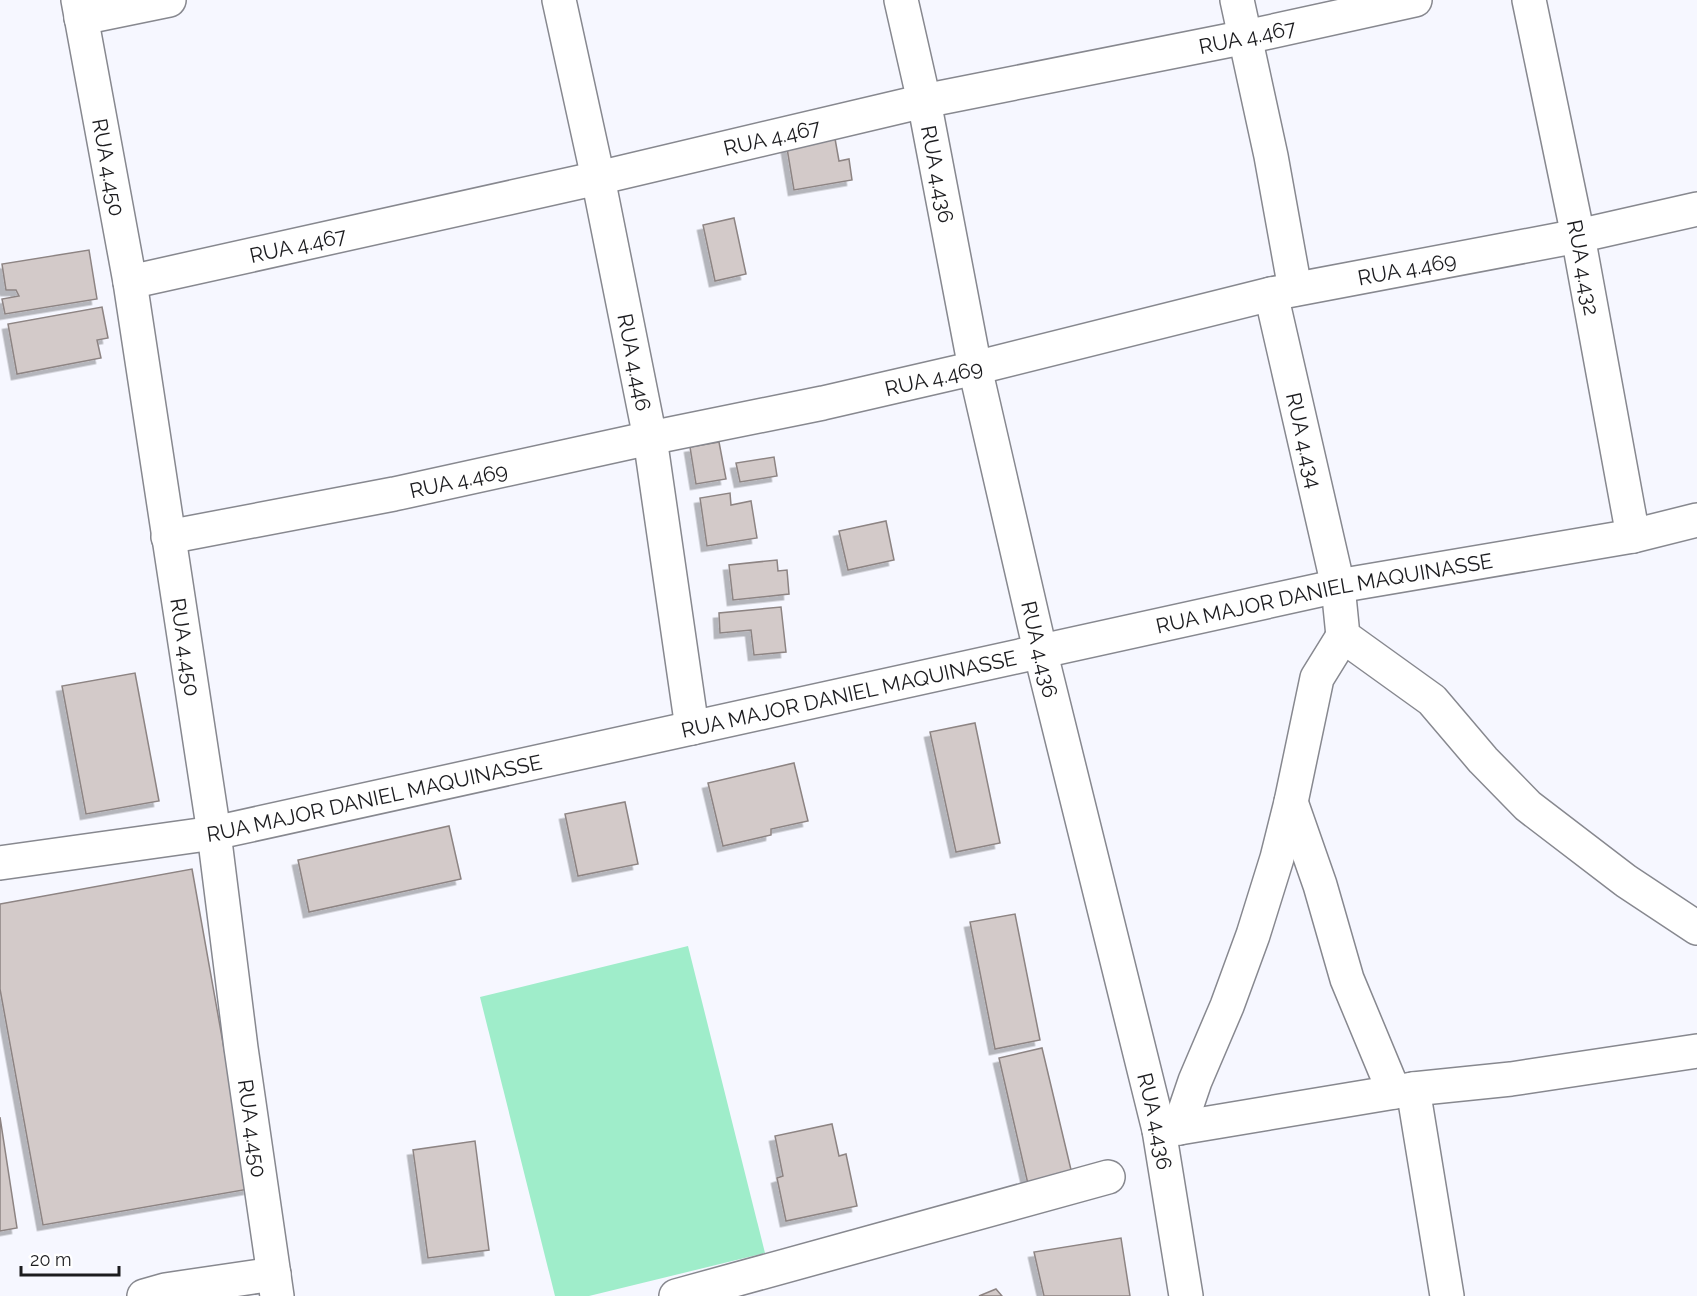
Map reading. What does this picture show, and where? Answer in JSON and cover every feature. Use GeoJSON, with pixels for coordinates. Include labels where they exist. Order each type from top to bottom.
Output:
{"type":"FeatureCollection","features":[{"type":"Feature","properties":{"kind":"street"},"geometry":{"type":"LineString","coordinates":[[80,9],[168,0]]}},
{"type":"Feature","properties":{"kind":"street","name":"RUA 4.446"},"geometry":{"type":"LineString","coordinates":[[560,0],[650,438],[692,728]]}},
{"type":"Feature","properties":{"kind":"street","name":"RUA 4.436"},"geometry":{"type":"LineString","coordinates":[[901,0],[924,101],[975,368],[1040,650],[1169,1129],[1186,1296]]}},
{"type":"Feature","properties":{"kind":"street","name":"RUA 4.434"},"geometry":{"type":"LineString","coordinates":[[1237,0],[1272,156],[1283,292],[1338,586],[1343,636]]}},
{"type":"Feature","properties":{"kind":"street","name":"RUA 4.467"},"geometry":{"type":"LineString","coordinates":[[130,282],[598,178],[924,101],[1246,37],[1415,0]]}},
{"type":"Feature","properties":{"kind":"street","name":"RUA 4.432"},"geometry":{"type":"LineString","coordinates":[[1528,0],[1578,236],[1633,536]]}},
{"type":"Feature","properties":{"kind":"street","name":"RUA 4.450"},"geometry":{"type":"LineString","coordinates":[[80,9],[130,282],[214,833],[241,1048],[275,1285]]}},
{"type":"Feature","properties":{"kind":"street","name":"RUA 4.469"},"geometry":{"type":"LineString","coordinates":[[168,537],[394,494],[823,403],[1283,292],[1578,236],[1697,209]]}},
{"type":"Feature","properties":{"kind":"street","name":"RUA MAJOR DANIEL MAQUINASSE"},"geometry":{"type":"LineString","coordinates":[[0,862],[214,833],[1338,586],[1633,536],[1697,520]]}},
{"type":"Feature","properties":{"kind":"street"},"geometry":{"type":"LineString","coordinates":[[1169,1129],[1195,1081],[1227,1006],[1253,935],[1277,858],[1291,802],[1317,678],[1343,636],[1432,700],[1483,760],[1528,806],[1626,881],[1697,928]]}},
{"type":"Feature","properties":{"kind":"street"},"geometry":{"type":"LineString","coordinates":[[1291,802],[1320,885],[1347,979],[1404,1090],[1447,1296]]}},
{"type":"Feature","properties":{"kind":"street"},"geometry":{"type":"LineString","coordinates":[[1169,1129],[1404,1090],[1511,1079],[1697,1051]]}},
{"type":"Feature","properties":{"kind":"street"},"geometry":{"type":"LineString","coordinates":[[676,1296],[1108,1177]]}},
{"type":"Feature","properties":{"kind":"street"},"geometry":{"type":"LineString","coordinates":[[144,1296],[165,1290],[275,1285]]}},
{"type":"Feature","properties":{"kind":"green space"},"geometry":{"type":"Polygon","coordinates":[[[688,946],[765,1253],[589,1296],[555,1296],[480,997],[688,946]]]}},
{"type":"Feature","properties":{"kind":"building"},"geometry":{"type":"Polygon","coordinates":[[[834,133],[839,161],[849,159],[852,180],[794,190],[786,142],[834,133]]]}},
{"type":"Feature","properties":{"kind":"building"},"geometry":{"type":"Polygon","coordinates":[[[734,218],[746,274],[715,281],[703,225],[734,218]]]}},
{"type":"Feature","properties":{"kind":"building"},"geometry":{"type":"Polygon","coordinates":[[[89,250],[97,299],[5,314],[2,299],[19,296],[16,290],[6,290],[2,264],[89,250]]]}},
{"type":"Feature","properties":{"kind":"building"},"geometry":{"type":"Polygon","coordinates":[[[102,307],[108,338],[97,340],[101,358],[17,374],[8,324],[102,307]]]}},
{"type":"Feature","properties":{"kind":"building"},"geometry":{"type":"Polygon","coordinates":[[[719,442],[726,479],[696,484],[690,447],[719,442]]]}},
{"type":"Feature","properties":{"kind":"building"},"geometry":{"type":"Polygon","coordinates":[[[774,457],[777,476],[740,482],[736,463],[774,457]]]}},
{"type":"Feature","properties":{"kind":"building"},"geometry":{"type":"Polygon","coordinates":[[[730,493],[731,505],[751,501],[757,538],[707,546],[700,498],[730,493]]]}},
{"type":"Feature","properties":{"kind":"building"},"geometry":{"type":"Polygon","coordinates":[[[886,521],[894,560],[848,570],[839,531],[886,521]]]}},
{"type":"Feature","properties":{"kind":"building"},"geometry":{"type":"Polygon","coordinates":[[[777,560],[778,571],[787,570],[789,594],[733,600],[729,565],[777,560]]]}},
{"type":"Feature","properties":{"kind":"building"},"geometry":{"type":"Polygon","coordinates":[[[781,607],[786,652],[754,655],[751,630],[720,633],[719,613],[781,607]]]}},
{"type":"Feature","properties":{"kind":"building"},"geometry":{"type":"Polygon","coordinates":[[[135,673],[159,801],[86,814],[62,686],[135,673]]]}},
{"type":"Feature","properties":{"kind":"building"},"geometry":{"type":"Polygon","coordinates":[[[975,723],[1000,843],[956,852],[930,732],[975,723]]]}},
{"type":"Feature","properties":{"kind":"building"},"geometry":{"type":"Polygon","coordinates":[[[794,763],[808,821],[771,829],[771,835],[723,846],[708,783],[794,763]]]}},
{"type":"Feature","properties":{"kind":"building"},"geometry":{"type":"Polygon","coordinates":[[[625,802],[638,864],[578,876],[565,814],[625,802]]]}},
{"type":"Feature","properties":{"kind":"building"},"geometry":{"type":"Polygon","coordinates":[[[449,826],[461,879],[309,912],[298,860],[449,826]]]}},
{"type":"Feature","properties":{"kind":"building"},"geometry":{"type":"Polygon","coordinates":[[[192,869],[249,1189],[43,1225],[0,989],[0,904],[192,869]]]}},
{"type":"Feature","properties":{"kind":"building"},"geometry":{"type":"Polygon","coordinates":[[[1015,914],[1040,1040],[995,1049],[970,922],[1015,914]]]}},
{"type":"Feature","properties":{"kind":"building"},"geometry":{"type":"Polygon","coordinates":[[[1042,1048],[1072,1174],[1028,1184],[999,1058],[1042,1048]]]}},
{"type":"Feature","properties":{"kind":"building"},"geometry":{"type":"Polygon","coordinates":[[[0,1117],[17,1228],[0,1231],[0,1117]]]}},
{"type":"Feature","properties":{"kind":"building"},"geometry":{"type":"Polygon","coordinates":[[[832,1124],[839,1156],[846,1154],[857,1206],[786,1221],[777,1178],[783,1176],[775,1136],[832,1124]]]}},
{"type":"Feature","properties":{"kind":"building"},"geometry":{"type":"Polygon","coordinates":[[[475,1141],[489,1250],[428,1258],[413,1150],[475,1141]]]}},
{"type":"Feature","properties":{"kind":"building"},"geometry":{"type":"Polygon","coordinates":[[[1121,1238],[1130,1296],[1044,1296],[1034,1252],[1121,1238]]]}},
{"type":"Feature","properties":{"kind":"building"},"geometry":{"type":"Polygon","coordinates":[[[996,1289],[1002,1296],[979,1296],[996,1289]]]}}]}
